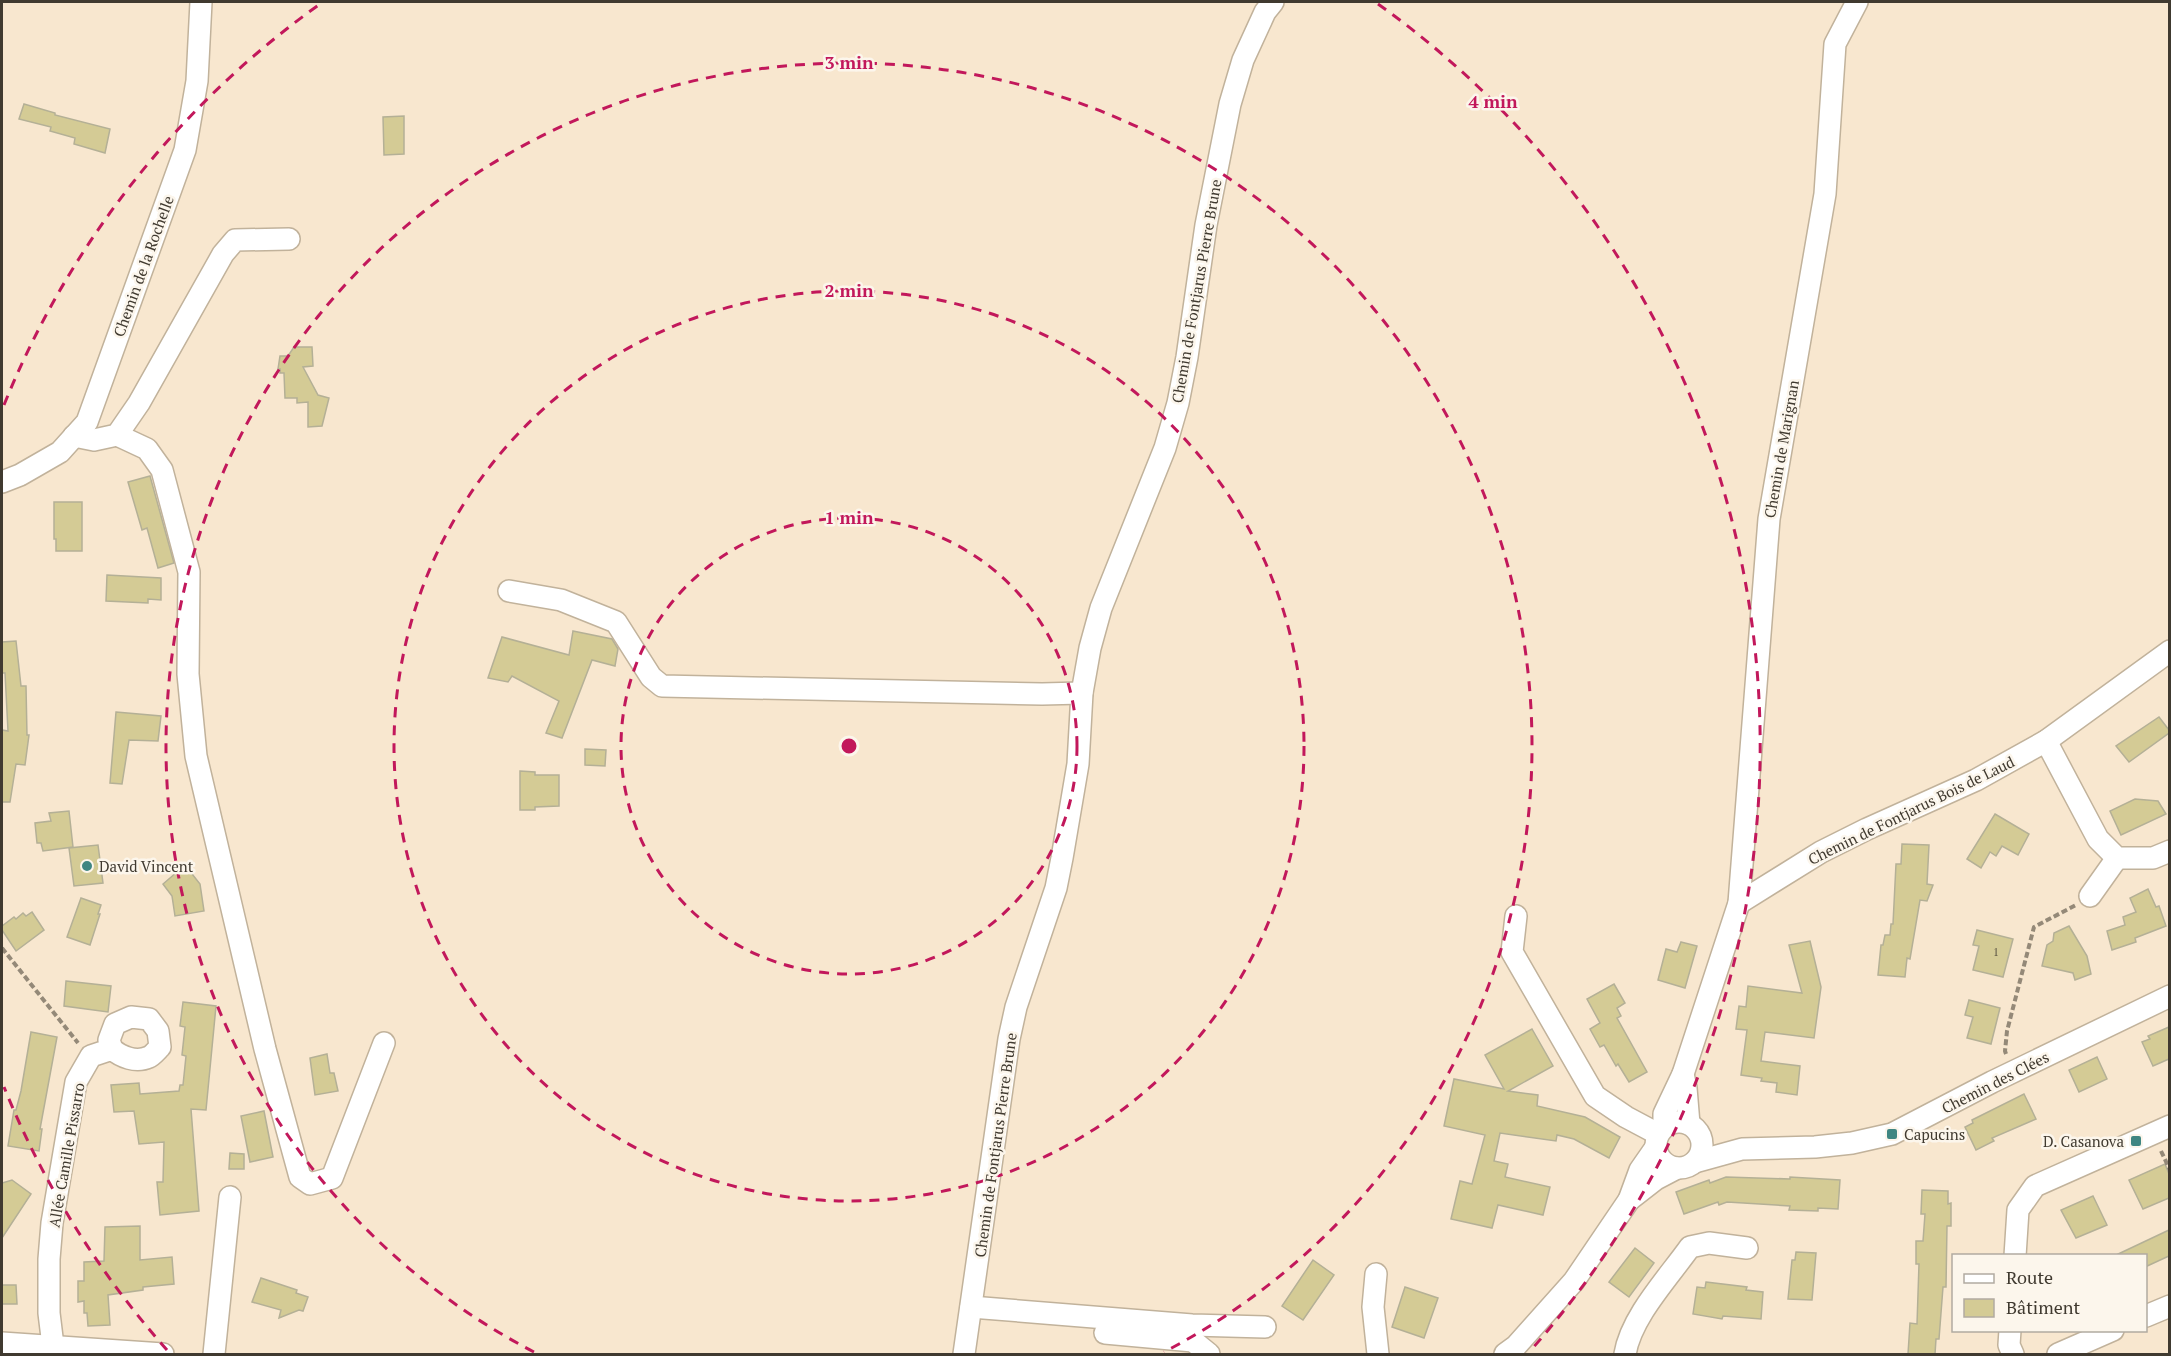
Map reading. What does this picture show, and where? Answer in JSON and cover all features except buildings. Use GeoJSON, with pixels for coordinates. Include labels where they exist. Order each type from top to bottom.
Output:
{"type":"FeatureCollection","features":[{"type":"Feature","properties":{"kind":"street","name":"Chemin de la Rochelle"},"geometry":{"type":"LineString","coordinates":[[2,482],[60,453],[87,422],[185,150],[197,81],[201,2]]}},
{"type":"Feature","properties":{"kind":"street","name":"Chemin de Fontjarus Pierre Brune"},"geometry":{"type":"LineString","coordinates":[[964,1354],[1000,1088],[1016,1007],[1056,888],[1078,764],[1082,693],[1090,648],[1101,608],[1165,448],[1178,403],[1206,225],[1230,104],[1243,60],[1265,12],[1273,2]]}},
{"type":"Feature","properties":{"kind":"street","name":"Chemin de Marignan"},"geometry":{"type":"LineString","coordinates":[[1739,903],[1768,519],[1825,195],[1835,44],[1857,2]]}},
{"type":"Feature","properties":{"kind":"street"},"geometry":{"type":"LineString","coordinates":[[117,435],[139,403],[224,254],[235,240],[290,239]]}},
{"type":"Feature","properties":{"kind":"street"},"geometry":{"type":"LineString","coordinates":[[74,436],[94,440],[117,435],[147,449],[162,470],[189,572],[188,674],[196,756],[265,1049],[300,1177],[310,1184],[332,1178],[384,1043]]}},
{"type":"Feature","properties":{"kind":"street"},"geometry":{"type":"LineString","coordinates":[[509,591],[561,600],[616,622],[651,677],[662,687],[1082,693]]}},
{"type":"Feature","properties":{"kind":"street","name":"Chemin de Fontjarus Bois de Laud"},"geometry":{"type":"LineString","coordinates":[[1739,903],[1821,852],[1976,780],[2046,741],[2169,651]]}},
{"type":"Feature","properties":{"kind":"street"},"geometry":{"type":"LineString","coordinates":[[2046,741],[2098,838],[2117,858],[2153,858],[2169,851]]}},
{"type":"Feature","properties":{"kind":"street"},"geometry":{"type":"LineString","coordinates":[[2090,896],[2117,858]]}},
{"type":"Feature","properties":{"kind":"street"},"geometry":{"type":"LineString","coordinates":[[1686,1165],[1668,1166],[1661,1160],[1660,1136],[1664,1114],[1683,1074],[1739,903]]}},
{"type":"Feature","properties":{"kind":"street"},"geometry":{"type":"LineString","coordinates":[[1516,916],[1512,952],[1595,1096],[1660,1136]]}},
{"type":"Feature","properties":{"kind":"street","name":"Chemin des Clées"},"geometry":{"type":"LineString","coordinates":[[1686,1165],[1742,1149],[1815,1147],[1871,1140],[1892,1134],[2014,1071],[2169,996]]}},
{"type":"Feature","properties":{"kind":"street"},"geometry":{"type":"LineString","coordinates":[[131,1017],[149,1019],[158,1031],[160,1047],[149,1057],[133,1059],[120,1056],[112,1049],[109,1040],[116,1024],[131,1017]]}},
{"type":"Feature","properties":{"kind":"street"},"geometry":{"type":"LineString","coordinates":[[91,1056],[112,1049]]}},
{"type":"Feature","properties":{"kind":"street","name":"Allée Camille Pissarro"},"geometry":{"type":"LineString","coordinates":[[53,1350],[49,1313],[52,1223],[76,1082],[91,1056]]}},
{"type":"Feature","properties":{"kind":"street"},"geometry":{"type":"LineString","coordinates":[[1629,1200],[1656,1179],[1686,1165],[1700,1155],[1702,1146],[1695,1130],[1683,1074]]}},
{"type":"Feature","properties":{"kind":"street"},"geometry":{"type":"LineString","coordinates":[[1515,1352],[1574,1281],[1629,1200],[1640,1170],[1660,1136],[1680,1122],[1695,1130]]}},
{"type":"Feature","properties":{"kind":"street"},"geometry":{"type":"LineString","coordinates":[[2015,1254],[2018,1210],[2035,1186],[2169,1126]]}},
{"type":"Feature","properties":{"kind":"street","name":"Chemin des Clées"},"geometry":{"type":"LineString","coordinates":[[1695,1130],[1742,1149]]}},
{"type":"Feature","properties":{"kind":"street"},"geometry":{"type":"LineString","coordinates":[[214,1354],[230,1197]]}},
{"type":"Feature","properties":{"kind":"street"},"geometry":{"type":"LineString","coordinates":[[1625,1354],[1627,1344],[1639,1319],[1690,1247],[1709,1243],[1747,1248]]}},
{"type":"Feature","properties":{"kind":"street"},"geometry":{"type":"LineString","coordinates":[[1376,1274],[1373,1307],[1378,1354]]}},
{"type":"Feature","properties":{"kind":"street"},"geometry":{"type":"LineString","coordinates":[[2147,1315],[2169,1305]]}},
{"type":"Feature","properties":{"kind":"street"},"geometry":{"type":"LineString","coordinates":[[970,1314],[1192,1326],[1266,1327]]}},
{"type":"Feature","properties":{"kind":"street"},"geometry":{"type":"LineString","coordinates":[[970,1314],[1193,1341],[1209,1354]]}},
{"type":"Feature","properties":{"kind":"street"},"geometry":{"type":"LineString","coordinates":[[2010,1332],[2009,1345],[2013,1354]]}},
{"type":"Feature","properties":{"kind":"street"},"geometry":{"type":"LineString","coordinates":[[2058,1354],[2108,1332]]}},
{"type":"Feature","properties":{"kind":"street"},"geometry":{"type":"LineString","coordinates":[[2,1342],[53,1350],[163,1354]]}},
{"type":"Feature","properties":{"kind":"path"},"geometry":{"type":"LineString","coordinates":[[2014,1071],[2005,1051],[2007,1031],[2034,927],[2090,896]]}},
{"type":"Feature","properties":{"kind":"path"},"geometry":{"type":"LineString","coordinates":[[2,948],[70,1035],[91,1056]]}},
{"type":"Feature","properties":{"kind":"place","name":"David Vincent"},"geometry":{"type":"Point","coordinates":[87,866]}},
{"type":"Feature","properties":{"kind":"place","name":"Capucins"},"geometry":{"type":"Point","coordinates":[1892,1134]}},
{"type":"Feature","properties":{"kind":"place","name":"D. Casanova"},"geometry":{"type":"Point","coordinates":[2136,1141]}}]}
